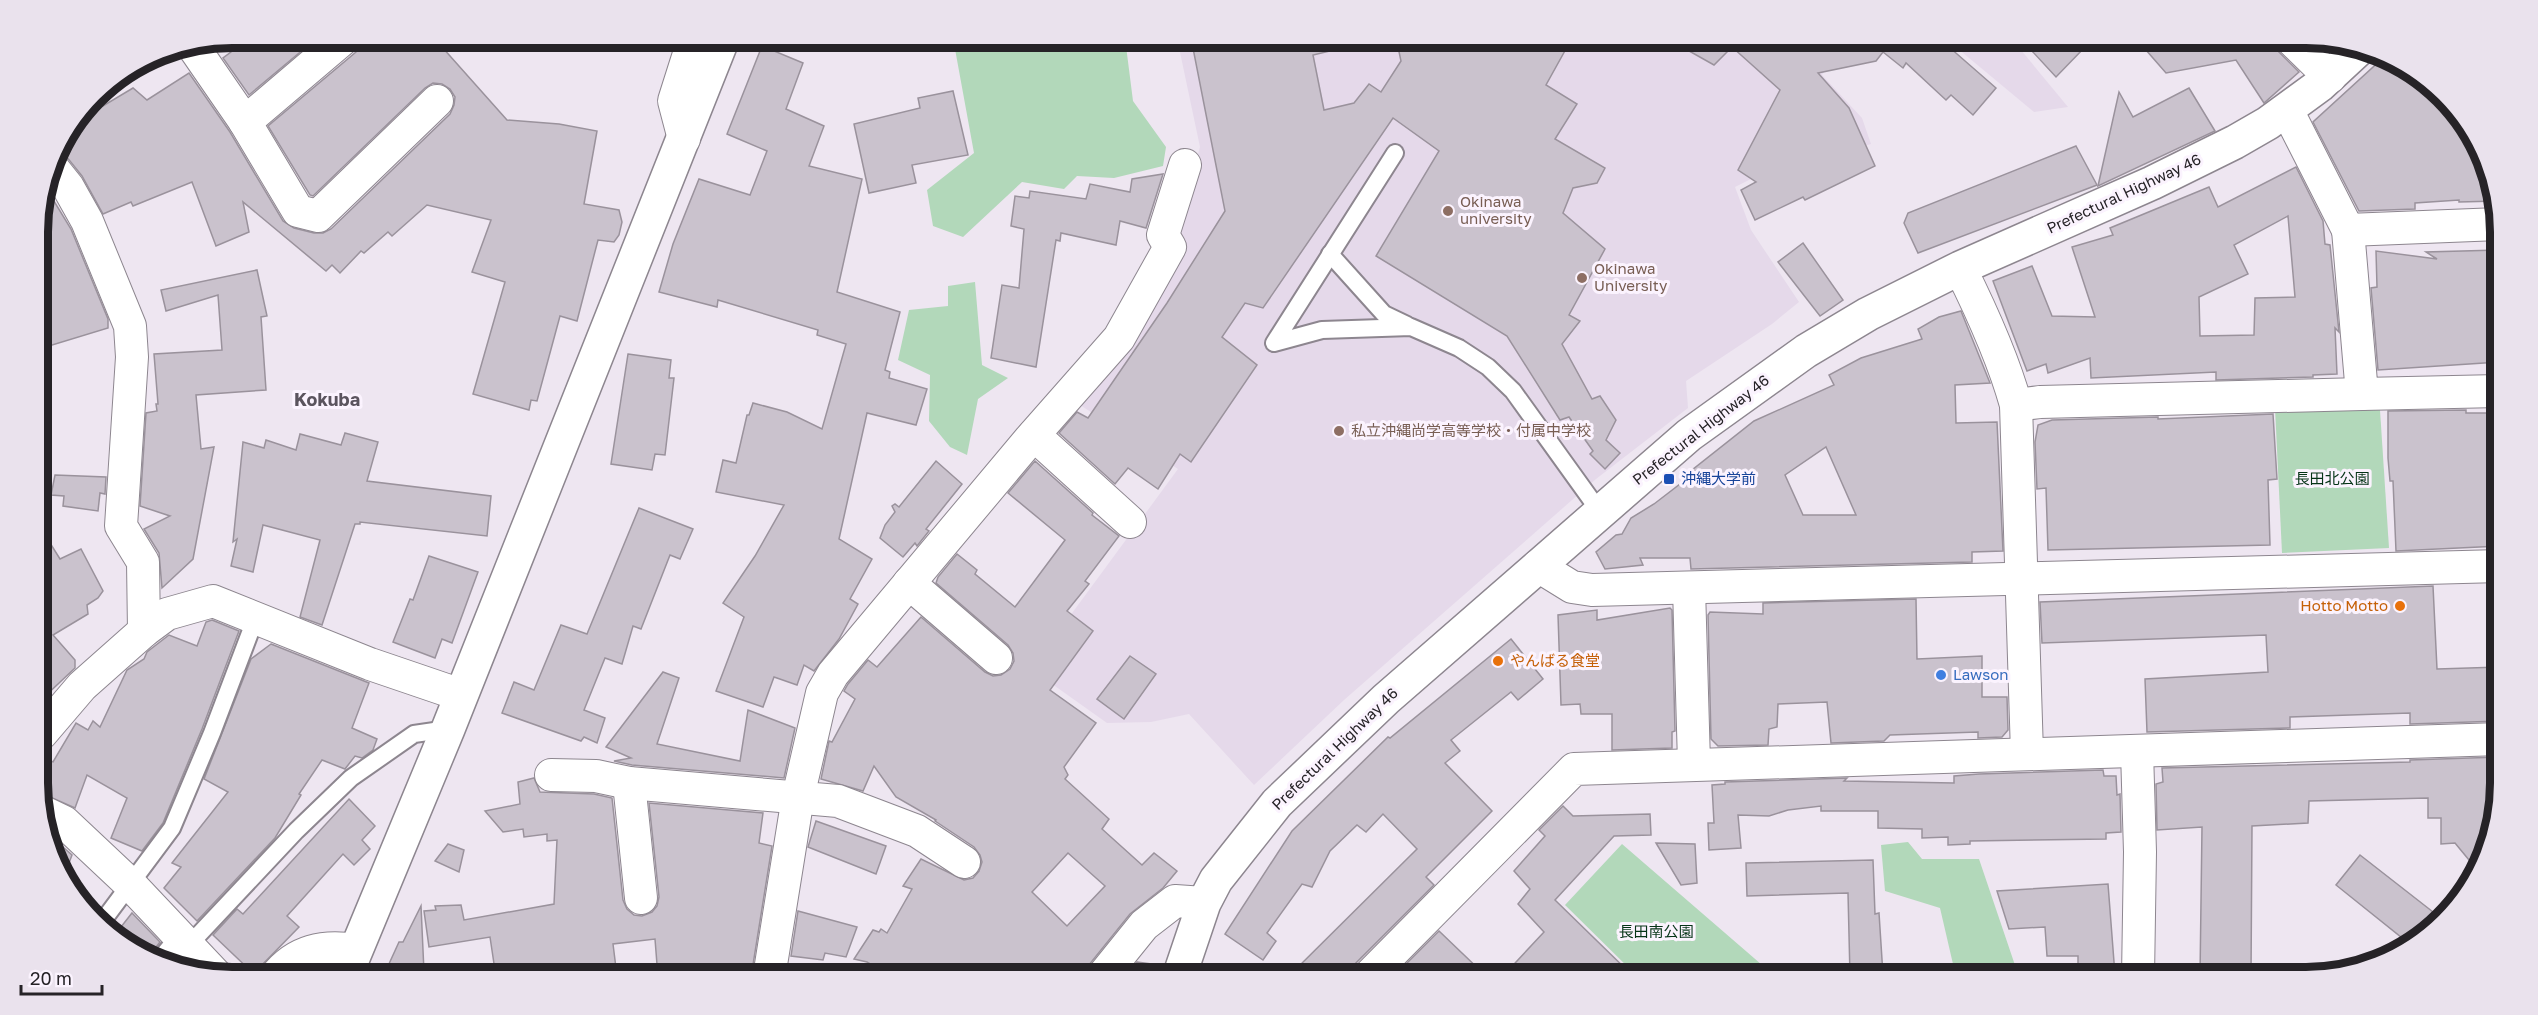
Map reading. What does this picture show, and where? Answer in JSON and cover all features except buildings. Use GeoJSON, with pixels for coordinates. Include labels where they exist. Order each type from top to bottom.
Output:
{"type":"FeatureCollection","features":[{"type":"Feature","properties":{"kind":"main road"},"geometry":{"type":"LineString","coordinates":[[350,964],[448,729],[719,48]]}},
{"type":"Feature","properties":{"kind":"main road","name":"Prefectural Highway 46"},"geometry":{"type":"LineString","coordinates":[[1189,967],[1204,903],[1216,880],[1277,803],[1386,699],[1689,435],[1806,351],[1868,314],[1959,268],[2192,164],[2235,142],[2287,110],[2330,77],[2354,54]]}},
{"type":"Feature","properties":{"kind":"street"},"geometry":{"type":"LineString","coordinates":[[245,122],[332,48]]}},
{"type":"Feature","properties":{"kind":"street"},"geometry":{"type":"LineString","coordinates":[[684,139],[674,101],[691,48]]}},
{"type":"Feature","properties":{"kind":"street"},"geometry":{"type":"LineString","coordinates":[[2300,48],[2330,77]]}},
{"type":"Feature","properties":{"kind":"street"},"geometry":{"type":"LineString","coordinates":[[197,52],[245,122],[298,211],[318,216],[437,101]]}},
{"type":"Feature","properties":{"kind":"street"},"geometry":{"type":"LineString","coordinates":[[2287,110],[2348,230],[2362,394]]}},
{"type":"Feature","properties":{"kind":"street"},"geometry":{"type":"LineString","coordinates":[[771,967],[798,797],[822,693],[833,674],[909,583],[1119,338],[1170,247],[1163,235],[1185,165]]}},
{"type":"Feature","properties":{"kind":"street"},"geometry":{"type":"LineString","coordinates":[[58,174],[87,220],[130,326],[132,357],[121,526],[143,562],[144,631]]}},
{"type":"Feature","properties":{"kind":"street"},"geometry":{"type":"LineString","coordinates":[[2348,230],[2489,224]]}},
{"type":"Feature","properties":{"kind":"street"},"geometry":{"type":"LineString","coordinates":[[1959,268],[1977,303],[2016,405],[2027,753]]}},
{"type":"Feature","properties":{"kind":"street"},"geometry":{"type":"LineString","coordinates":[[2016,405],[2040,402],[2490,391]]}},
{"type":"Feature","properties":{"kind":"street"},"geometry":{"type":"LineString","coordinates":[[1034,435],[1130,522]]}},
{"type":"Feature","properties":{"kind":"street"},"geometry":{"type":"LineString","coordinates":[[1538,566],[1572,587],[1592,590],[2490,566]]}},
{"type":"Feature","properties":{"kind":"street"},"geometry":{"type":"LineString","coordinates":[[909,583],[996,658]]}},
{"type":"Feature","properties":{"kind":"street"},"geometry":{"type":"LineString","coordinates":[[1689,588],[1694,763]]}},
{"type":"Feature","properties":{"kind":"street"},"geometry":{"type":"LineString","coordinates":[[48,726],[82,686],[144,631],[167,614],[213,602],[256,617],[370,664],[461,694]]}},
{"type":"Feature","properties":{"kind":"street"},"geometry":{"type":"LineString","coordinates":[[1378,967],[1574,769],[1694,763],[2490,739]]}},
{"type":"Feature","properties":{"kind":"street"},"geometry":{"type":"LineString","coordinates":[[2138,751],[2140,852],[2138,967]]}},
{"type":"Feature","properties":{"kind":"street"},"geometry":{"type":"LineString","coordinates":[[550,775],[596,776],[630,783],[838,801],[917,831],[964,862]]}},
{"type":"Feature","properties":{"kind":"street"},"geometry":{"type":"LineString","coordinates":[[630,783],[641,898]]}},
{"type":"Feature","properties":{"kind":"street"},"geometry":{"type":"LineString","coordinates":[[52,816],[64,822],[131,885],[206,965]]}},
{"type":"Feature","properties":{"kind":"street"},"geometry":{"type":"LineString","coordinates":[[1110,967],[1144,925],[1175,901],[1204,903]]}},
{"type":"Feature","properties":{"kind":"street"},"geometry":{"type":"LineString","coordinates":[[286,967],[298,956],[321,948],[350,964]]}},
{"type":"Feature","properties":{"kind":"lane"},"geometry":{"type":"LineString","coordinates":[[1395,153],[1274,343],[1322,330],[1411,327]]}},
{"type":"Feature","properties":{"kind":"lane"},"geometry":{"type":"LineString","coordinates":[[1330,254],[1384,314],[1459,348],[1488,367],[1505,383],[1600,512]]}},
{"type":"Feature","properties":{"kind":"lane"},"geometry":{"type":"LineString","coordinates":[[106,916],[172,828],[212,733],[256,617]]}},
{"type":"Feature","properties":{"kind":"lane"},"geometry":{"type":"LineString","coordinates":[[166,954],[183,941],[351,778],[414,734],[448,729]]}},
{"type":"Feature","properties":{"kind":"shaded area","name":"私立沖縄尚学高等学校・付属中学校"},"geometry":{"type":"Polygon","coordinates":[[[1179,48],[1839,48],[1822,75],[1862,118],[1871,144],[1759,175],[1735,187],[1751,230],[1799,302],[1772,324],[1686,381],[1688,408],[1596,479],[1344,700],[1254,785],[1189,714],[1151,722],[1107,723],[1031,669],[1178,469],[1074,401],[1173,240],[1200,147],[1179,48]]]}},
{"type":"Feature","properties":{"kind":"shaded area"},"geometry":{"type":"Polygon","coordinates":[[[1957,48],[2019,48],[2068,107],[2034,112],[1957,48]]]}},
{"type":"Feature","properties":{"kind":"shaded area"},"geometry":{"type":"Polygon","coordinates":[[[2349,962],[2318,967],[2300,967],[2349,962]]]}},
{"type":"Feature","properties":{"kind":"green space"},"geometry":{"type":"Polygon","coordinates":[[[955,48],[1126,48],[1133,101],[1166,147],[1163,166],[1114,178],[1077,176],[1064,189],[1022,182],[963,237],[933,226],[927,190],[974,153],[955,48]]]}},
{"type":"Feature","properties":{"kind":"green space"},"geometry":{"type":"Polygon","coordinates":[[[975,282],[982,365],[1008,378],[978,399],[967,455],[950,447],[929,421],[930,375],[898,360],[909,310],[948,306],[948,286],[975,282]]]}},
{"type":"Feature","properties":{"kind":"green space","name":"長田北公園"},"geometry":{"type":"Polygon","coordinates":[[[2275,408],[2380,410],[2389,548],[2282,553],[2275,408]]]}},
{"type":"Feature","properties":{"kind":"green space"},"geometry":{"type":"Polygon","coordinates":[[[1908,842],[1922,859],[1979,859],[2016,967],[1954,967],[1940,908],[1885,891],[1881,845],[1908,842]]]}},
{"type":"Feature","properties":{"kind":"green space","name":"長田南公園"},"geometry":{"type":"Polygon","coordinates":[[[1622,844],[1764,967],[1628,967],[1565,905],[1622,844]]]}},
{"type":"Feature","properties":{"kind":"place","name":"Okinawa university"},"geometry":{"type":"Point","coordinates":[1448,211]}},
{"type":"Feature","properties":{"kind":"place","name":"Okinawa University"},"geometry":{"type":"Point","coordinates":[1582,278]}},
{"type":"Feature","properties":{"kind":"place","name":"私立沖縄尚学高等学校・付属中学校"},"geometry":{"type":"Point","coordinates":[1339,431]}},
{"type":"Feature","properties":{"kind":"place","name":"沖縄大学前"},"geometry":{"type":"Point","coordinates":[1669,479]}},
{"type":"Feature","properties":{"kind":"place","name":"Hotto Motto"},"geometry":{"type":"Point","coordinates":[2400,606]}},
{"type":"Feature","properties":{"kind":"place","name":"やんばる食堂"},"geometry":{"type":"Point","coordinates":[1498,661]}},
{"type":"Feature","properties":{"kind":"place","name":"Lawson"},"geometry":{"type":"Point","coordinates":[1941,675]}},
{"type":"Feature","properties":{"kind":"district","name":"Kokuba"},"geometry":{"type":"Point","coordinates":[327,400]}}]}
